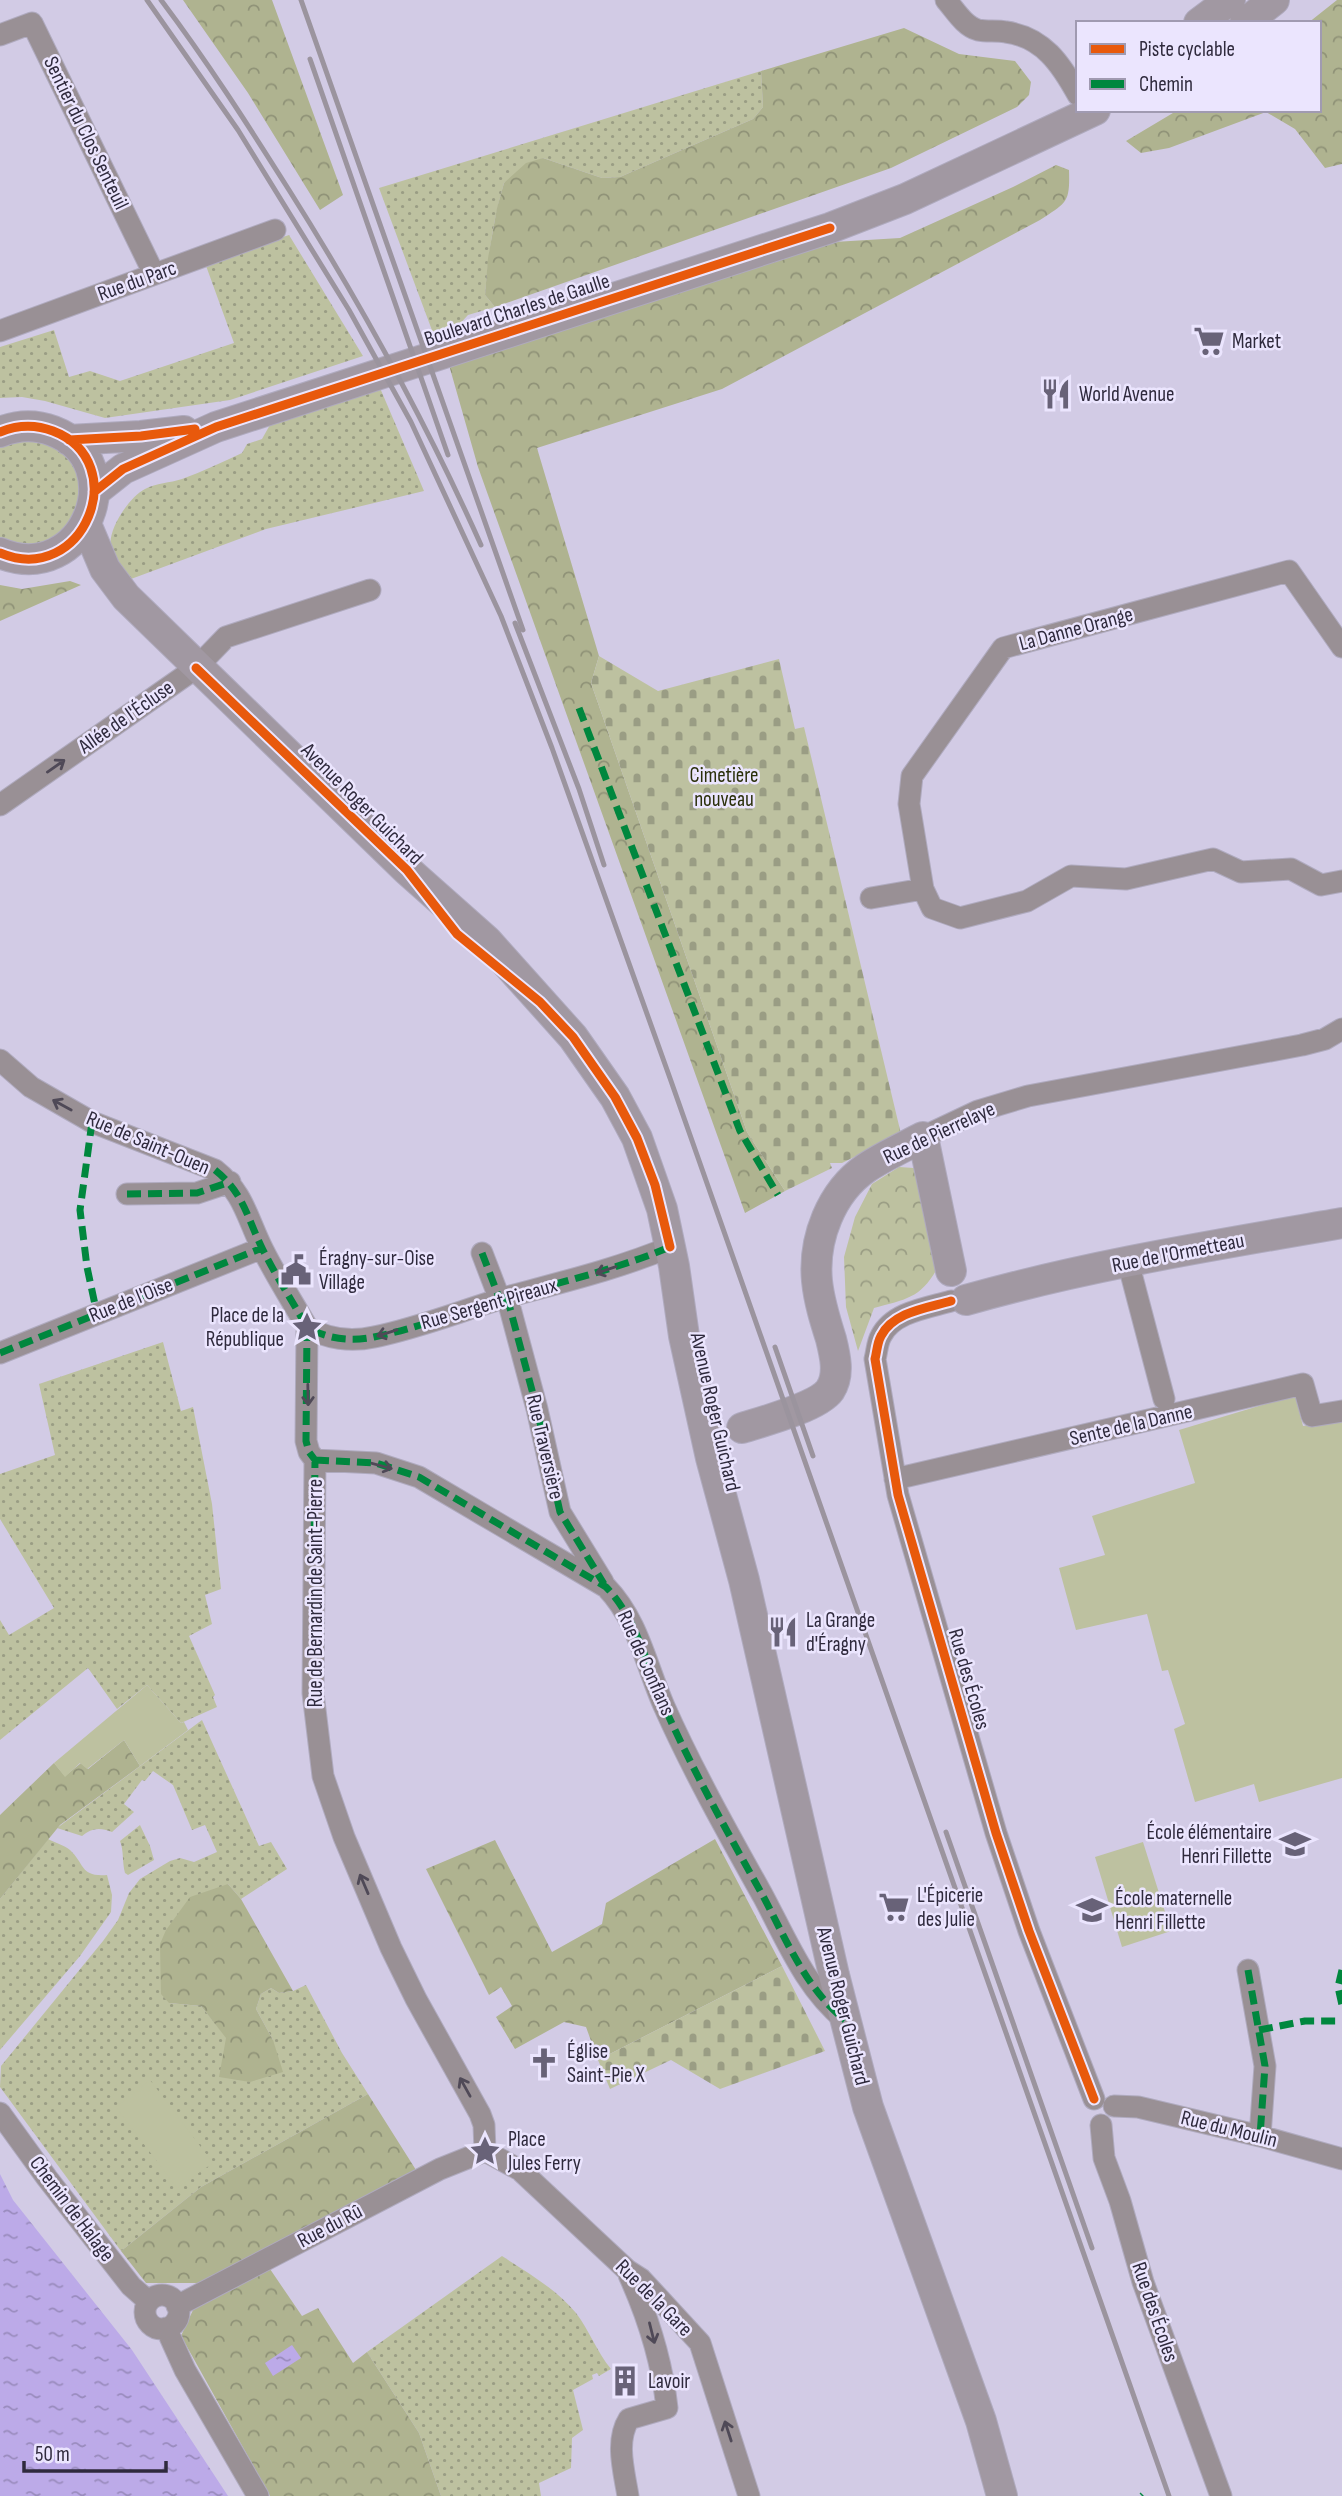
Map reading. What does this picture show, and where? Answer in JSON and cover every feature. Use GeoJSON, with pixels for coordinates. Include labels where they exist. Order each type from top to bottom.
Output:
{"type":"FeatureCollection","features":[{"type":"Feature","properties":{"kind":"main road"},"geometry":{"type":"LineString","coordinates":[[1202,21],[1230,0]]}},
{"type":"Feature","properties":{"kind":"main road"},"geometry":{"type":"LineString","coordinates":[[1248,21],[1274,0]]}},
{"type":"Feature","properties":{"kind":"main road","name":"Boulevard Charles de Gaulle"},"geometry":{"type":"LineString","coordinates":[[94,492],[122,470],[216,427],[830,228],[905,199],[1079,112]]}},
{"type":"Feature","properties":{"kind":"main road"},"geometry":{"type":"LineString","coordinates":[[0,553],[24,559],[53,554],[71,543],[86,524],[92,510],[94,492],[87,462],[69,440],[35,426],[18,426],[1,431]]}},
{"type":"Feature","properties":{"kind":"main road","name":"Boulevard Charles de Gaulle"},"geometry":{"type":"LineString","coordinates":[[69,440],[141,436],[216,427]]}},
{"type":"Feature","properties":{"kind":"main road","name":"Avenue Roger Guichard"},"geometry":{"type":"LineString","coordinates":[[86,524],[105,569],[126,597],[196,668],[407,870],[487,941],[580,1047],[627,1118],[655,1185],[670,1247],[696,1328],[734,1495],[744,1580],[845,2020],[869,2107],[981,2421],[1003,2494]]}},
{"type":"Feature","properties":{"kind":"main road","name":"Avenue Roger Guichard"},"geometry":{"type":"LineString","coordinates":[[53,554],[83,568],[126,597]]}},
{"type":"Feature","properties":{"kind":"main road"},"geometry":{"type":"LineString","coordinates":[[923,1137],[960,1287]]}},
{"type":"Feature","properties":{"kind":"main road","name":"Rue de Pierrelaye"},"geometry":{"type":"LineString","coordinates":[[721,1433],[787,1414],[822,1398],[831,1389],[837,1363],[820,1302],[817,1278],[821,1238],[829,1213],[847,1184],[866,1168],[923,1137]]}},
{"type":"Feature","properties":{"kind":"main road","name":"Rue de l'Ormetteau"},"geometry":{"type":"LineString","coordinates":[[960,1287],[1014,1286],[1342,1223]]}},
{"type":"Feature","properties":{"kind":"main road","name":"Avenue Roger Guichard"},"geometry":{"type":"LineString","coordinates":[[670,1247],[685,1342],[721,1433]]}},
{"type":"Feature","properties":{"kind":"street"},"geometry":{"type":"LineString","coordinates":[[946,0],[965,23],[978,30],[1006,32],[1038,42],[1055,58],[1076,91]]}},
{"type":"Feature","properties":{"kind":"street","name":"Sentier du Clos Senteuil"},"geometry":{"type":"LineString","coordinates":[[0,35],[32,23],[154,274]]}},
{"type":"Feature","properties":{"kind":"street","name":"Rue du Parc"},"geometry":{"type":"LineString","coordinates":[[0,331],[275,230]]}},
{"type":"Feature","properties":{"kind":"street","name":"La Danne Orange"},"geometry":{"type":"LineString","coordinates":[[923,889],[909,804],[912,776],[1003,648],[1289,572],[1342,646]]}},
{"type":"Feature","properties":{"kind":"street","name":"Allée de l'Écluse"},"geometry":{"type":"LineString","coordinates":[[0,805],[196,668],[226,637],[370,590]]}},
{"type":"Feature","properties":{"kind":"street"},"geometry":{"type":"LineString","coordinates":[[871,898],[923,889],[932,908],[960,918],[1027,901],[1071,876],[1126,879],[1213,859],[1241,872],[1291,869],[1321,885],[1342,881]]}},
{"type":"Feature","properties":{"kind":"street","name":"Rue de Pierrelaye"},"geometry":{"type":"LineString","coordinates":[[923,1137],[978,1111],[1028,1096],[1302,1045],[1325,1040],[1342,1029]]}},
{"type":"Feature","properties":{"kind":"street","name":"Rue de Saint-Ouen"},"geometry":{"type":"LineString","coordinates":[[0,1060],[30,1087],[92,1122],[215,1170],[230,1182],[245,1206],[262,1248],[307,1327]]}},
{"type":"Feature","properties":{"kind":"street"},"geometry":{"type":"LineString","coordinates":[[127,1194],[197,1193],[230,1182]]}},
{"type":"Feature","properties":{"kind":"street","name":"Rue Sergent Pireaux"},"geometry":{"type":"LineString","coordinates":[[307,1327],[320,1335],[337,1339],[372,1338],[504,1298],[582,1278],[670,1247]]}},
{"type":"Feature","properties":{"kind":"street","name":"Rue de l'Oise"},"geometry":{"type":"LineString","coordinates":[[0,1353],[262,1248]]}},
{"type":"Feature","properties":{"kind":"street","name":"Rue Traversière"},"geometry":{"type":"LineString","coordinates":[[482,1254],[504,1298],[537,1409],[560,1511],[606,1587]]}},
{"type":"Feature","properties":{"kind":"street","name":"Sente de la Danne"},"geometry":{"type":"LineString","coordinates":[[1128,1262],[1164,1399]]}},
{"type":"Feature","properties":{"kind":"street","name":"Rue des Écoles"},"geometry":{"type":"LineString","coordinates":[[960,1287],[891,1322],[880,1337],[875,1359],[895,1479],[996,1833],[1029,1931],[1104,2103],[1089,2105],[1088,2116],[1094,2123],[1101,2124],[1104,2158],[1143,2282],[1222,2496]]}},
{"type":"Feature","properties":{"kind":"street"},"geometry":{"type":"LineString","coordinates":[[307,1327],[306,1441],[315,1460]]}},
{"type":"Feature","properties":{"kind":"street","name":"Sente de la Danne"},"geometry":{"type":"LineString","coordinates":[[895,1479],[1303,1384],[1311,1416],[1342,1411]]}},
{"type":"Feature","properties":{"kind":"street","name":"Rue de Conflans"},"geometry":{"type":"LineString","coordinates":[[315,1460],[376,1464],[419,1477],[606,1587],[628,1615],[664,1706],[737,1849],[798,1960],[826,2005],[845,2020]]}},
{"type":"Feature","properties":{"kind":"street","name":"Rue de Bernardin de Saint-Pierre"},"geometry":{"type":"LineString","coordinates":[[315,1460],[313,1692],[323,1776],[344,1837],[391,1948],[415,1999],[480,2114],[484,2125],[485,2151]]}},
{"type":"Feature","properties":{"kind":"street"},"geometry":{"type":"LineString","coordinates":[[1248,1970],[1265,2066],[1260,2136]]}},
{"type":"Feature","properties":{"kind":"street","name":"Rue du Moulin"},"geometry":{"type":"LineString","coordinates":[[1104,2103],[1138,2107],[1342,2159]]}},
{"type":"Feature","properties":{"kind":"street","name":"Chemin de Halage"},"geometry":{"type":"LineString","coordinates":[[0,2113],[131,2286],[148,2301]]}},
{"type":"Feature","properties":{"kind":"street","name":"Rue de la Gare"},"geometry":{"type":"LineString","coordinates":[[485,2151],[520,2170],[627,2270],[641,2279],[700,2343],[749,2496]]}},
{"type":"Feature","properties":{"kind":"street","name":"Rue du Rû"},"geometry":{"type":"LineString","coordinates":[[177,2306],[440,2169],[485,2151]]}},
{"type":"Feature","properties":{"kind":"street"},"geometry":{"type":"LineString","coordinates":[[627,2270],[648,2318],[667,2408],[629,2418],[622,2430],[628,2496]]}},
{"type":"Feature","properties":{"kind":"street"},"geometry":{"type":"LineString","coordinates":[[162,2295],[171,2298],[177,2306],[178,2317],[171,2326],[155,2327],[147,2319],[145,2308],[148,2301],[162,2295]]}},
{"type":"Feature","properties":{"kind":"street"},"geometry":{"type":"LineString","coordinates":[[166,2328],[186,2370],[258,2496]]}},
{"type":"Feature","properties":{"kind":"green space"},"geometry":{"type":"Polygon","coordinates":[[[183,0],[272,0],[343,195],[320,210],[248,93],[183,0]]]}},
{"type":"Feature","properties":{"kind":"green space"},"geometry":{"type":"Polygon","coordinates":[[[1337,0],[1342,0],[1342,164],[1325,168],[1295,129],[1266,112],[1321,112],[1321,21],[1311,21],[1337,0]]]}},
{"type":"Feature","properties":{"kind":"green space"},"geometry":{"type":"Polygon","coordinates":[[[904,28],[959,54],[1015,61],[1031,82],[1029,95],[1017,107],[891,168],[495,307],[485,295],[488,258],[504,183],[526,163],[543,158],[602,178],[620,177],[753,119],[763,107],[761,71],[904,28]]]}},
{"type":"Feature","properties":{"kind":"green space"},"geometry":{"type":"Polygon","coordinates":[[[761,71],[763,107],[753,119],[620,177],[602,178],[543,158],[504,183],[491,239],[485,295],[495,307],[468,315],[456,328],[433,333],[379,188],[761,71]]]}},
{"type":"Feature","properties":{"kind":"green space"},"geometry":{"type":"Polygon","coordinates":[[[1175,112],[1266,112],[1169,148],[1141,153],[1126,141],[1175,112]]]}},
{"type":"Feature","properties":{"kind":"green space"},"geometry":{"type":"Polygon","coordinates":[[[1056,165],[1069,170],[1067,196],[1061,205],[1040,220],[722,389],[537,448],[599,656],[591,683],[747,1132],[785,1191],[745,1213],[478,467],[449,365],[834,242],[900,238],[1056,165]]]}},
{"type":"Feature","properties":{"kind":"green space"},"geometry":{"type":"Polygon","coordinates":[[[289,235],[363,356],[230,400],[105,418],[45,401],[22,397],[0,398],[0,347],[54,330],[69,377],[90,371],[120,381],[234,343],[205,263],[289,235]]]}},
{"type":"Feature","properties":{"kind":"green space"},"geometry":{"type":"Polygon","coordinates":[[[380,388],[424,491],[266,529],[131,579],[117,560],[111,547],[116,523],[133,499],[145,489],[190,476],[242,453],[247,444],[262,439],[271,423],[380,388]]]}},
{"type":"Feature","properties":{"kind":"green space"},"geometry":{"type":"Polygon","coordinates":[[[40,438],[73,458],[85,495],[56,544],[0,544],[0,445],[40,438]]]}},
{"type":"Feature","properties":{"kind":"green space"},"geometry":{"type":"Polygon","coordinates":[[[70,581],[81,585],[0,621],[0,585],[22,589],[70,581]]]}},
{"type":"Feature","properties":{"kind":"green space","name":"Cimetière nouveau"},"geometry":{"type":"Polygon","coordinates":[[[599,656],[658,691],[779,659],[795,729],[804,727],[901,1134],[842,1163],[830,1163],[832,1168],[785,1191],[747,1132],[591,683],[599,656]]]}},
{"type":"Feature","properties":{"kind":"green space"},"geometry":{"type":"Polygon","coordinates":[[[899,1167],[914,1168],[939,1265],[920,1291],[874,1308],[858,1351],[846,1307],[844,1257],[855,1217],[872,1184],[899,1167]]]}},
{"type":"Feature","properties":{"kind":"green space"},"geometry":{"type":"Polygon","coordinates":[[[163,1342],[181,1411],[193,1407],[212,1504],[221,1589],[205,1595],[212,1624],[189,1636],[215,1695],[213,1697],[217,1707],[181,1723],[147,1685],[117,1709],[88,1668],[0,1740],[0,1620],[9,1635],[54,1608],[0,1519],[0,1474],[55,1455],[39,1384],[163,1342]]]}},
{"type":"Feature","properties":{"kind":"green space"},"geometry":{"type":"Polygon","coordinates":[[[1295,1395],[1303,1426],[1342,1420],[1342,1778],[1259,1802],[1254,1784],[1195,1802],[1174,1729],[1185,1724],[1168,1670],[1162,1671],[1147,1614],[1076,1630],[1059,1568],[1105,1555],[1092,1516],[1195,1483],[1179,1430],[1295,1395]]]}},
{"type":"Feature","properties":{"kind":"green space"},"geometry":{"type":"Polygon","coordinates":[[[147,1685],[181,1723],[184,1722],[188,1730],[140,1766],[124,1740],[87,1769],[80,1763],[65,1777],[54,1763],[147,1685]]]}},
{"type":"Feature","properties":{"kind":"green space"},"geometry":{"type":"Polygon","coordinates":[[[202,1720],[259,1846],[271,1842],[287,1869],[241,1899],[228,1884],[169,2003],[201,2006],[227,2038],[273,2040],[256,2009],[261,1994],[271,1988],[279,1993],[306,1985],[342,2053],[368,2094],[201,2187],[121,2251],[0,2087],[1,2066],[103,1941],[118,1920],[129,1893],[140,1879],[170,1861],[180,1858],[194,1862],[217,1852],[205,1825],[192,1830],[173,1785],[153,1771],[145,1781],[142,1780],[124,1804],[134,1812],[112,1832],[96,1829],[82,1836],[57,1828],[202,1720]]]}},
{"type":"Feature","properties":{"kind":"green space"},"geometry":{"type":"Polygon","coordinates":[[[124,1740],[140,1766],[60,1825],[0,1899],[0,1815],[54,1763],[65,1776],[81,1763],[88,1769],[124,1740]]]}},
{"type":"Feature","properties":{"kind":"green space"},"geometry":{"type":"Polygon","coordinates":[[[140,1825],[154,1860],[128,1875],[125,1873],[120,1841],[140,1825]]]}},
{"type":"Feature","properties":{"kind":"green space"},"geometry":{"type":"Polygon","coordinates":[[[48,1839],[70,1850],[87,1872],[107,1875],[112,1895],[111,1912],[80,1956],[0,2050],[0,1899],[48,1839]]]}},
{"type":"Feature","properties":{"kind":"green space"},"geometry":{"type":"Polygon","coordinates":[[[715,1839],[782,1966],[598,2060],[586,2027],[564,2022],[515,2049],[496,2017],[512,2006],[501,1987],[489,1995],[426,1869],[495,1840],[552,1952],[602,1924],[606,1903],[715,1839]]]}},
{"type":"Feature","properties":{"kind":"green space"},"geometry":{"type":"Polygon","coordinates":[[[1143,1842],[1171,1931],[1122,1947],[1095,1857],[1143,1842]]]}},
{"type":"Feature","properties":{"kind":"green space"},"geometry":{"type":"Polygon","coordinates":[[[228,1884],[241,1899],[293,1991],[279,1993],[271,1988],[261,1994],[256,2009],[273,2040],[283,2072],[250,2082],[219,2077],[226,2038],[201,2006],[169,2003],[161,1994],[160,1944],[166,1930],[190,1897],[228,1884]]]}},
{"type":"Feature","properties":{"kind":"green space"},"geometry":{"type":"Polygon","coordinates":[[[782,1966],[825,2051],[720,2089],[671,2060],[610,2089],[598,2060],[782,1966]]]}},
{"type":"Feature","properties":{"kind":"green space"},"geometry":{"type":"Polygon","coordinates":[[[150,2080],[213,2163],[177,2188],[116,2107],[150,2080]]]}},
{"type":"Feature","properties":{"kind":"green space"},"geometry":{"type":"Polygon","coordinates":[[[368,2094],[416,2170],[207,2283],[146,2283],[121,2251],[201,2187],[368,2094]]]}},
{"type":"Feature","properties":{"kind":"green space"},"geometry":{"type":"Polygon","coordinates":[[[502,2256],[568,2304],[611,2369],[599,2376],[597,2373],[592,2375],[593,2379],[573,2390],[583,2430],[572,2438],[571,2468],[539,2483],[541,2496],[441,2496],[419,2433],[367,2352],[502,2256]]]}},
{"type":"Feature","properties":{"kind":"green space"},"geometry":{"type":"Polygon","coordinates":[[[270,2269],[302,2316],[318,2308],[353,2363],[367,2352],[419,2433],[441,2496],[270,2496],[181,2336],[193,2310],[270,2269]]]}},
{"type":"Feature","properties":{"kind":"water"},"geometry":{"type":"Polygon","coordinates":[[[0,2174],[13,2200],[132,2350],[228,2496],[0,2496],[0,2174]]]}},
{"type":"Feature","properties":{"kind":"water"},"geometry":{"type":"Polygon","coordinates":[[[292,2345],[301,2358],[273,2376],[265,2363],[292,2345]]]}},
{"type":"Feature","properties":{"kind":"railway"},"geometry":{"type":"LineString","coordinates":[[147,0],[238,130],[349,310],[411,422],[501,616],[552,748],[671,1081],[1169,2496]]}},
{"type":"Feature","properties":{"kind":"railway"},"geometry":{"type":"LineString","coordinates":[[161,0],[243,117],[342,276],[415,409],[481,545]]}},
{"type":"Feature","properties":{"kind":"railway"},"geometry":{"type":"LineString","coordinates":[[301,0],[523,630]]}},
{"type":"Feature","properties":{"kind":"railway"},"geometry":{"type":"LineString","coordinates":[[310,59],[448,455]]}},
{"type":"Feature","properties":{"kind":"railway"},"geometry":{"type":"LineString","coordinates":[[515,623],[579,789],[604,865]]}},
{"type":"Feature","properties":{"kind":"railway"},"geometry":{"type":"LineString","coordinates":[[775,1347],[813,1456]]}},
{"type":"Feature","properties":{"kind":"railway"},"geometry":{"type":"LineString","coordinates":[[946,1832],[1092,2248]]}},
{"type":"Feature","properties":{"kind":"marked path"},"geometry":{"type":"LineString","coordinates":[[579,708],[740,1131],[778,1195]]}},
{"type":"Feature","properties":{"kind":"marked path"},"geometry":{"type":"LineString","coordinates":[[92,1122],[80,1210],[87,1267],[97,1314]]}},
{"type":"Feature","properties":{"kind":"marked path"},"geometry":{"type":"LineString","coordinates":[[215,1170],[239,1197],[268,1260],[307,1327],[339,1338],[365,1338],[408,1329],[507,1297],[610,1269],[670,1247]]}},
{"type":"Feature","properties":{"kind":"marked path"},"geometry":{"type":"LineString","coordinates":[[127,1194],[197,1193],[230,1182]]}},
{"type":"Feature","properties":{"kind":"marked path"},"geometry":{"type":"LineString","coordinates":[[0,1353],[262,1248]]}},
{"type":"Feature","properties":{"kind":"marked path"},"geometry":{"type":"LineString","coordinates":[[482,1253],[500,1300]]}},
{"type":"Feature","properties":{"kind":"marked path"},"geometry":{"type":"LineString","coordinates":[[507,1297],[537,1409],[560,1512],[604,1584]]}},
{"type":"Feature","properties":{"kind":"marked path"},"geometry":{"type":"LineString","coordinates":[[307,1327],[306,1441],[315,1460]]}},
{"type":"Feature","properties":{"kind":"marked path"},"geometry":{"type":"LineString","coordinates":[[315,1460],[376,1463],[419,1477],[606,1587],[634,1628],[664,1706],[687,1754],[789,1946],[819,1994],[845,2020]]}},
{"type":"Feature","properties":{"kind":"marked path"},"geometry":{"type":"LineString","coordinates":[[314,1552],[315,1460]]}},
{"type":"Feature","properties":{"kind":"marked path"},"geometry":{"type":"LineString","coordinates":[[1248,1970],[1265,2066],[1260,2136]]}},
{"type":"Feature","properties":{"kind":"marked path"},"geometry":{"type":"LineString","coordinates":[[1342,1970],[1338,1987],[1342,2005]]}},
{"type":"Feature","properties":{"kind":"marked path"},"geometry":{"type":"LineString","coordinates":[[1259,2030],[1305,2021],[1342,2021]]}},
{"type":"Feature","properties":{"kind":"cycle path"},"geometry":{"type":"LineString","coordinates":[[94,492],[123,469],[216,427],[830,228]]}},
{"type":"Feature","properties":{"kind":"cycle path"},"geometry":{"type":"LineString","coordinates":[[0,432],[33,426],[53,431],[77,447],[91,468],[94,492],[88,517],[75,538],[55,553],[30,559],[0,553]]}},
{"type":"Feature","properties":{"kind":"cycle path"},"geometry":{"type":"LineString","coordinates":[[69,440],[141,436],[195,429]]}},
{"type":"Feature","properties":{"kind":"cycle path"},"geometry":{"type":"LineString","coordinates":[[196,668],[407,870],[457,934],[540,1002],[573,1037],[615,1097],[637,1138],[655,1185],[670,1247]]}},
{"type":"Feature","properties":{"kind":"cycle path"},"geometry":{"type":"LineString","coordinates":[[951,1301],[902,1316],[886,1328],[879,1342],[875,1359],[898,1495],[996,1833],[1029,1931],[1094,2099]]}},
{"type":"Feature","properties":{"kind":"place","name":"Market"},"geometry":{"type":"Point","coordinates":[1209,341]}},
{"type":"Feature","properties":{"kind":"place","name":"World Avenue"},"geometry":{"type":"Point","coordinates":[1056,394]}},
{"type":"Feature","properties":{"kind":"place","name":"Éragny-sur-Oise Village"},"geometry":{"type":"Point","coordinates":[296,1270]}},
{"type":"Feature","properties":{"kind":"place","name":"Place de la République"},"geometry":{"type":"Point","coordinates":[307,1327]}},
{"type":"Feature","properties":{"kind":"place","name":"La Grange d'Éragny"},"geometry":{"type":"Point","coordinates":[783,1632]}},
{"type":"Feature","properties":{"kind":"place","name":"École élémentaire Henri Fillette"},"geometry":{"type":"Point","coordinates":[1295,1844]}},
{"type":"Feature","properties":{"kind":"place","name":"L'Épicerie des Julie"},"geometry":{"type":"Point","coordinates":[894,1907]}},
{"type":"Feature","properties":{"kind":"place","name":"École maternelle Henri Fillette"},"geometry":{"type":"Point","coordinates":[1092,1910]}},
{"type":"Feature","properties":{"kind":"place","name":"Église Saint-Pie X"},"geometry":{"type":"Point","coordinates":[544,2063]}},
{"type":"Feature","properties":{"kind":"place","name":"Place Jules Ferry"},"geometry":{"type":"Point","coordinates":[485,2151]}},
{"type":"Feature","properties":{"kind":"place","name":"Lavoir"},"geometry":{"type":"Point","coordinates":[625,2381]}}]}
